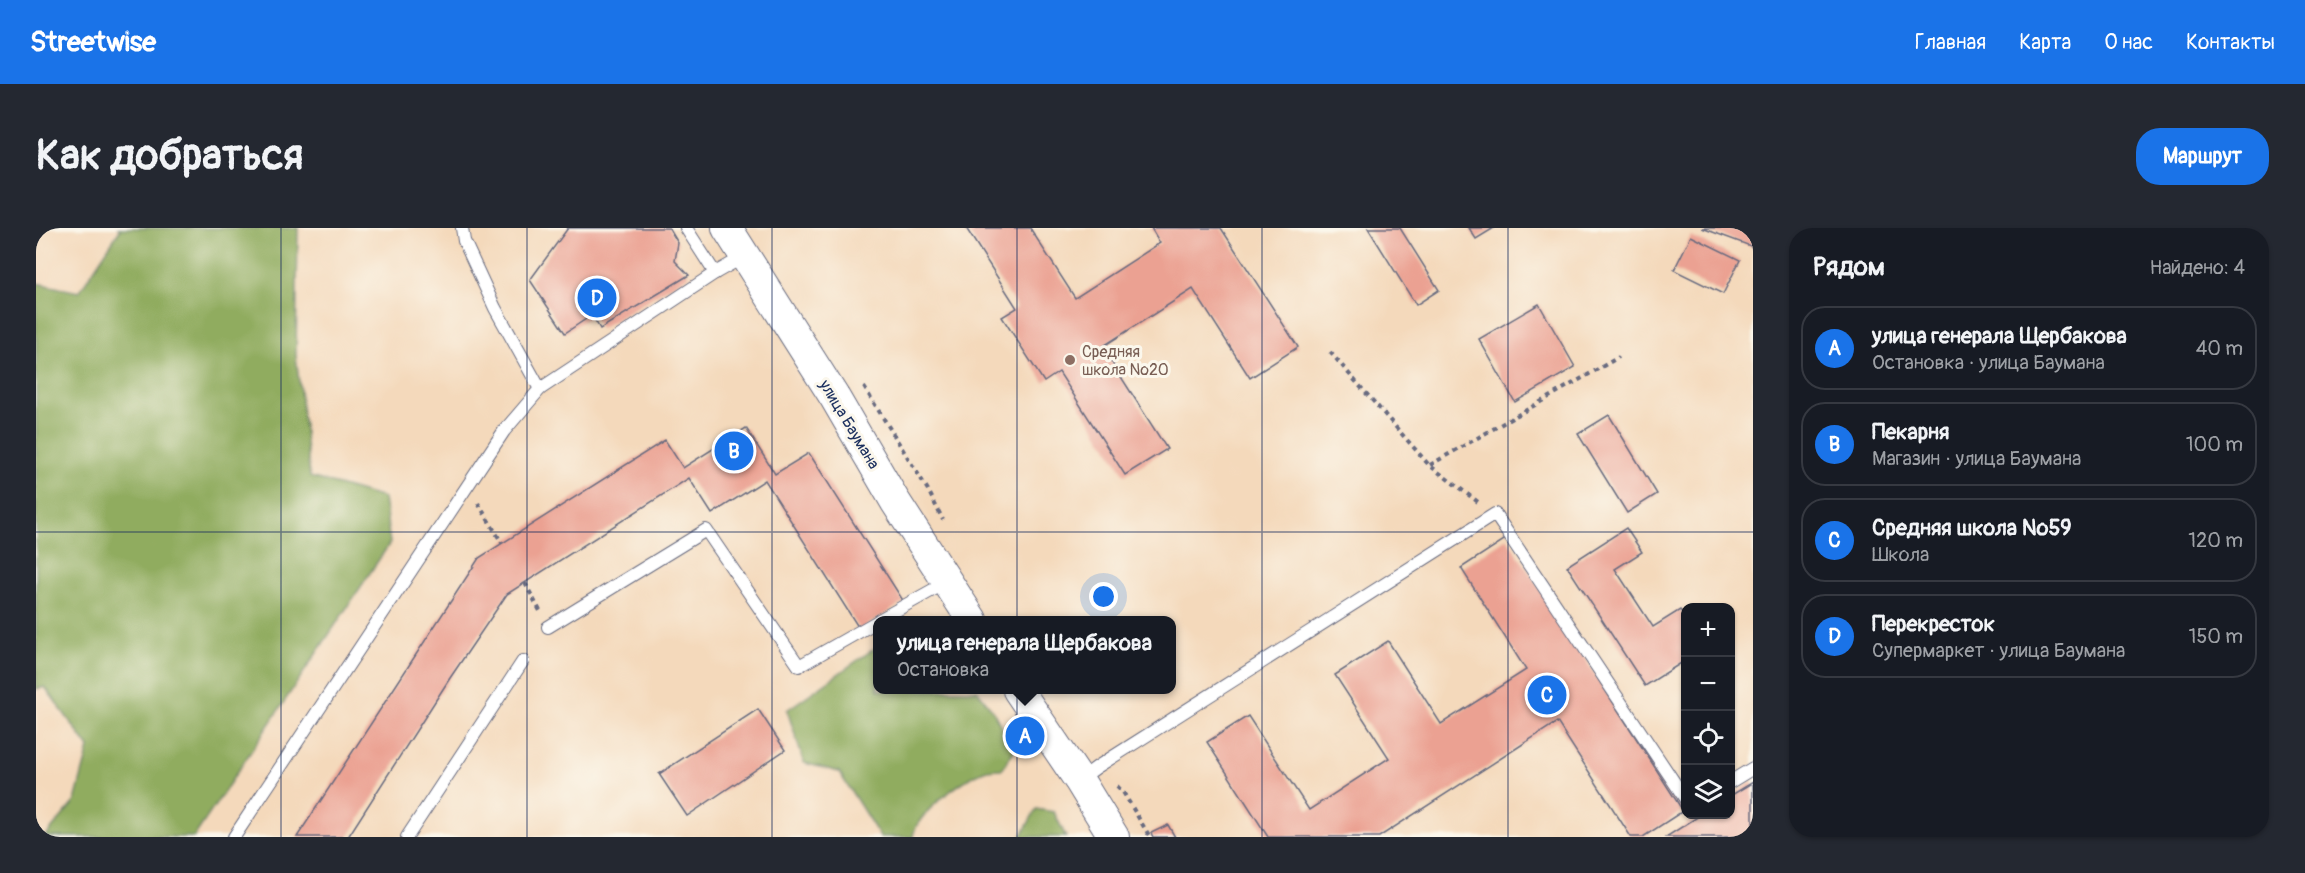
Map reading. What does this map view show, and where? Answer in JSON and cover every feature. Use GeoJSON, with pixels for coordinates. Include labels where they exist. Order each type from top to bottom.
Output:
{"type":"FeatureCollection","features":[{"type":"Feature","properties":{"kind":"street","name":"улица Баумана"},"geometry":{"type":"LineString","coordinates":[[727,228],[836,398],[895,501],[969,616]]}},
{"type":"Feature","properties":{"kind":"street"},"geometry":{"type":"LineString","coordinates":[[1021,694],[1079,780],[1113,837]]}},
{"type":"Feature","properties":{"kind":"lane"},"geometry":{"type":"LineString","coordinates":[[462,228],[464,242],[495,308],[540,389]]}},
{"type":"Feature","properties":{"kind":"lane"},"geometry":{"type":"LineString","coordinates":[[686,228],[715,273]]}},
{"type":"Feature","properties":{"kind":"lane"},"geometry":{"type":"LineString","coordinates":[[234,837],[467,485],[504,431],[540,389],[715,273],[745,256]]}},
{"type":"Feature","properties":{"kind":"lane"},"geometry":{"type":"LineString","coordinates":[[1079,780],[1495,514],[1681,793]]}},
{"type":"Feature","properties":{"kind":"lane"},"geometry":{"type":"LineString","coordinates":[[549,627],[706,530],[799,666],[873,624]]}},
{"type":"Feature","properties":{"kind":"lane"},"geometry":{"type":"LineString","coordinates":[[887,616],[947,582]]}},
{"type":"Feature","properties":{"kind":"lane"},"geometry":{"type":"LineString","coordinates":[[407,837],[523,661]]}},
{"type":"Feature","properties":{"kind":"lane"},"geometry":{"type":"LineString","coordinates":[[1735,779],[1753,768]]}},
{"type":"Feature","properties":{"kind":"path"},"geometry":{"type":"LineString","coordinates":[[1330,352],[1429,465],[1495,514]]}},
{"type":"Feature","properties":{"kind":"path"},"geometry":{"type":"LineString","coordinates":[[1429,465],[1619,357]]}},
{"type":"Feature","properties":{"kind":"path"},"geometry":{"type":"LineString","coordinates":[[467,485],[502,543]]}},
{"type":"Feature","properties":{"kind":"path"},"geometry":{"type":"LineString","coordinates":[[525,583],[549,627]]}},
{"type":"Feature","properties":{"kind":"green space"},"geometry":{"type":"Polygon","coordinates":[[[118,228],[298,228],[296,356],[310,477],[384,498],[390,543],[194,837],[45,837],[75,801],[89,748],[45,687],[36,689],[36,283],[79,292],[120,230],[118,228]]]}},
{"type":"Feature","properties":{"kind":"green space"},"geometry":{"type":"Polygon","coordinates":[[[873,650],[873,694],[980,694],[993,711],[1014,751],[1002,769],[988,770],[975,775],[941,798],[922,818],[913,837],[880,837],[839,772],[804,763],[787,710],[873,650]]]}},
{"type":"Feature","properties":{"kind":"green space"},"geometry":{"type":"Polygon","coordinates":[[[1036,809],[1054,812],[1066,837],[1021,837],[1036,809]]]}},
{"type":"Feature","properties":{"kind":"building"},"geometry":{"type":"Polygon","coordinates":[[[568,228],[669,228],[678,243],[675,261],[689,275],[600,329],[592,315],[565,333],[530,280],[568,228]]]}},
{"type":"Feature","properties":{"kind":"building","name":"Средняя школа №20"},"geometry":{"type":"Polygon","coordinates":[[[966,228],[1030,228],[1075,298],[1160,243],[1151,228],[1221,228],[1298,347],[1250,378],[1193,289],[1102,347],[1167,449],[1125,475],[1059,372],[1044,382],[1002,317],[1017,308],[966,228]]]}},
{"type":"Feature","properties":{"kind":"building"},"geometry":{"type":"Polygon","coordinates":[[[1368,228],[1400,228],[1439,290],[1416,305],[1368,228]]]}},
{"type":"Feature","properties":{"kind":"building"},"geometry":{"type":"Polygon","coordinates":[[[1469,228],[1494,228],[1476,239],[1469,228]]]}},
{"type":"Feature","properties":{"kind":"building"},"geometry":{"type":"Polygon","coordinates":[[[1702,228],[1753,228],[1753,247],[1702,228]]]}},
{"type":"Feature","properties":{"kind":"building"},"geometry":{"type":"Polygon","coordinates":[[[1691,236],[1740,260],[1723,294],[1674,270],[1691,236]]]}},
{"type":"Feature","properties":{"kind":"building"},"geometry":{"type":"Polygon","coordinates":[[[1539,304],[1575,367],[1515,402],[1479,339],[1539,304]]]}},
{"type":"Feature","properties":{"kind":"building"},"geometry":{"type":"Polygon","coordinates":[[[1609,415],[1657,494],[1627,513],[1578,434],[1609,415]]]}},
{"type":"Feature","properties":{"kind":"building"},"geometry":{"type":"Polygon","coordinates":[[[746,428],[775,474],[809,453],[904,602],[882,616],[873,616],[873,622],[860,630],[765,480],[712,514],[689,478],[507,594],[348,837],[297,837],[479,558],[665,440],[683,468],[746,428]]]}},
{"type":"Feature","properties":{"kind":"building"},"geometry":{"type":"Polygon","coordinates":[[[1626,528],[1642,552],[1615,569],[1653,627],[1681,611],[1681,663],[1645,686],[1567,566],[1626,528]]]}},
{"type":"Feature","properties":{"kind":"building"},"geometry":{"type":"Polygon","coordinates":[[[1507,538],[1681,808],[1681,812],[1643,837],[1631,837],[1557,722],[1379,837],[1268,837],[1207,742],[1248,716],[1309,810],[1389,758],[1335,675],[1388,641],[1441,724],[1526,670],[1461,568],[1507,538]]]}},
{"type":"Feature","properties":{"kind":"building"},"geometry":{"type":"Polygon","coordinates":[[[758,709],[785,750],[687,816],[659,774],[758,709]]]}},
{"type":"Feature","properties":{"kind":"building"},"geometry":{"type":"Polygon","coordinates":[[[1753,782],[1753,837],[1666,837],[1694,819],[1735,819],[1735,793],[1753,782]]]}},
{"type":"Feature","properties":{"kind":"building"},"geometry":{"type":"Polygon","coordinates":[[[1168,825],[1175,837],[1153,837],[1151,833],[1168,825]]]}},
{"type":"Feature","properties":{"kind":"place","name":"Перекресток"},"geometry":{"type":"Point","coordinates":[597,298]}},
{"type":"Feature","properties":{"kind":"place","name":"Средняя школа №20"},"geometry":{"type":"Point","coordinates":[1070,360]}},
{"type":"Feature","properties":{"kind":"place","name":"Пекарня"},"geometry":{"type":"Point","coordinates":[734,451]}},
{"type":"Feature","properties":{"kind":"place","name":"Средняя школа №59"},"geometry":{"type":"Point","coordinates":[1547,695]}},
{"type":"Feature","properties":{"kind":"place","name":"улица генерала Щербакова"},"geometry":{"type":"Point","coordinates":[1025,736]}}]}
